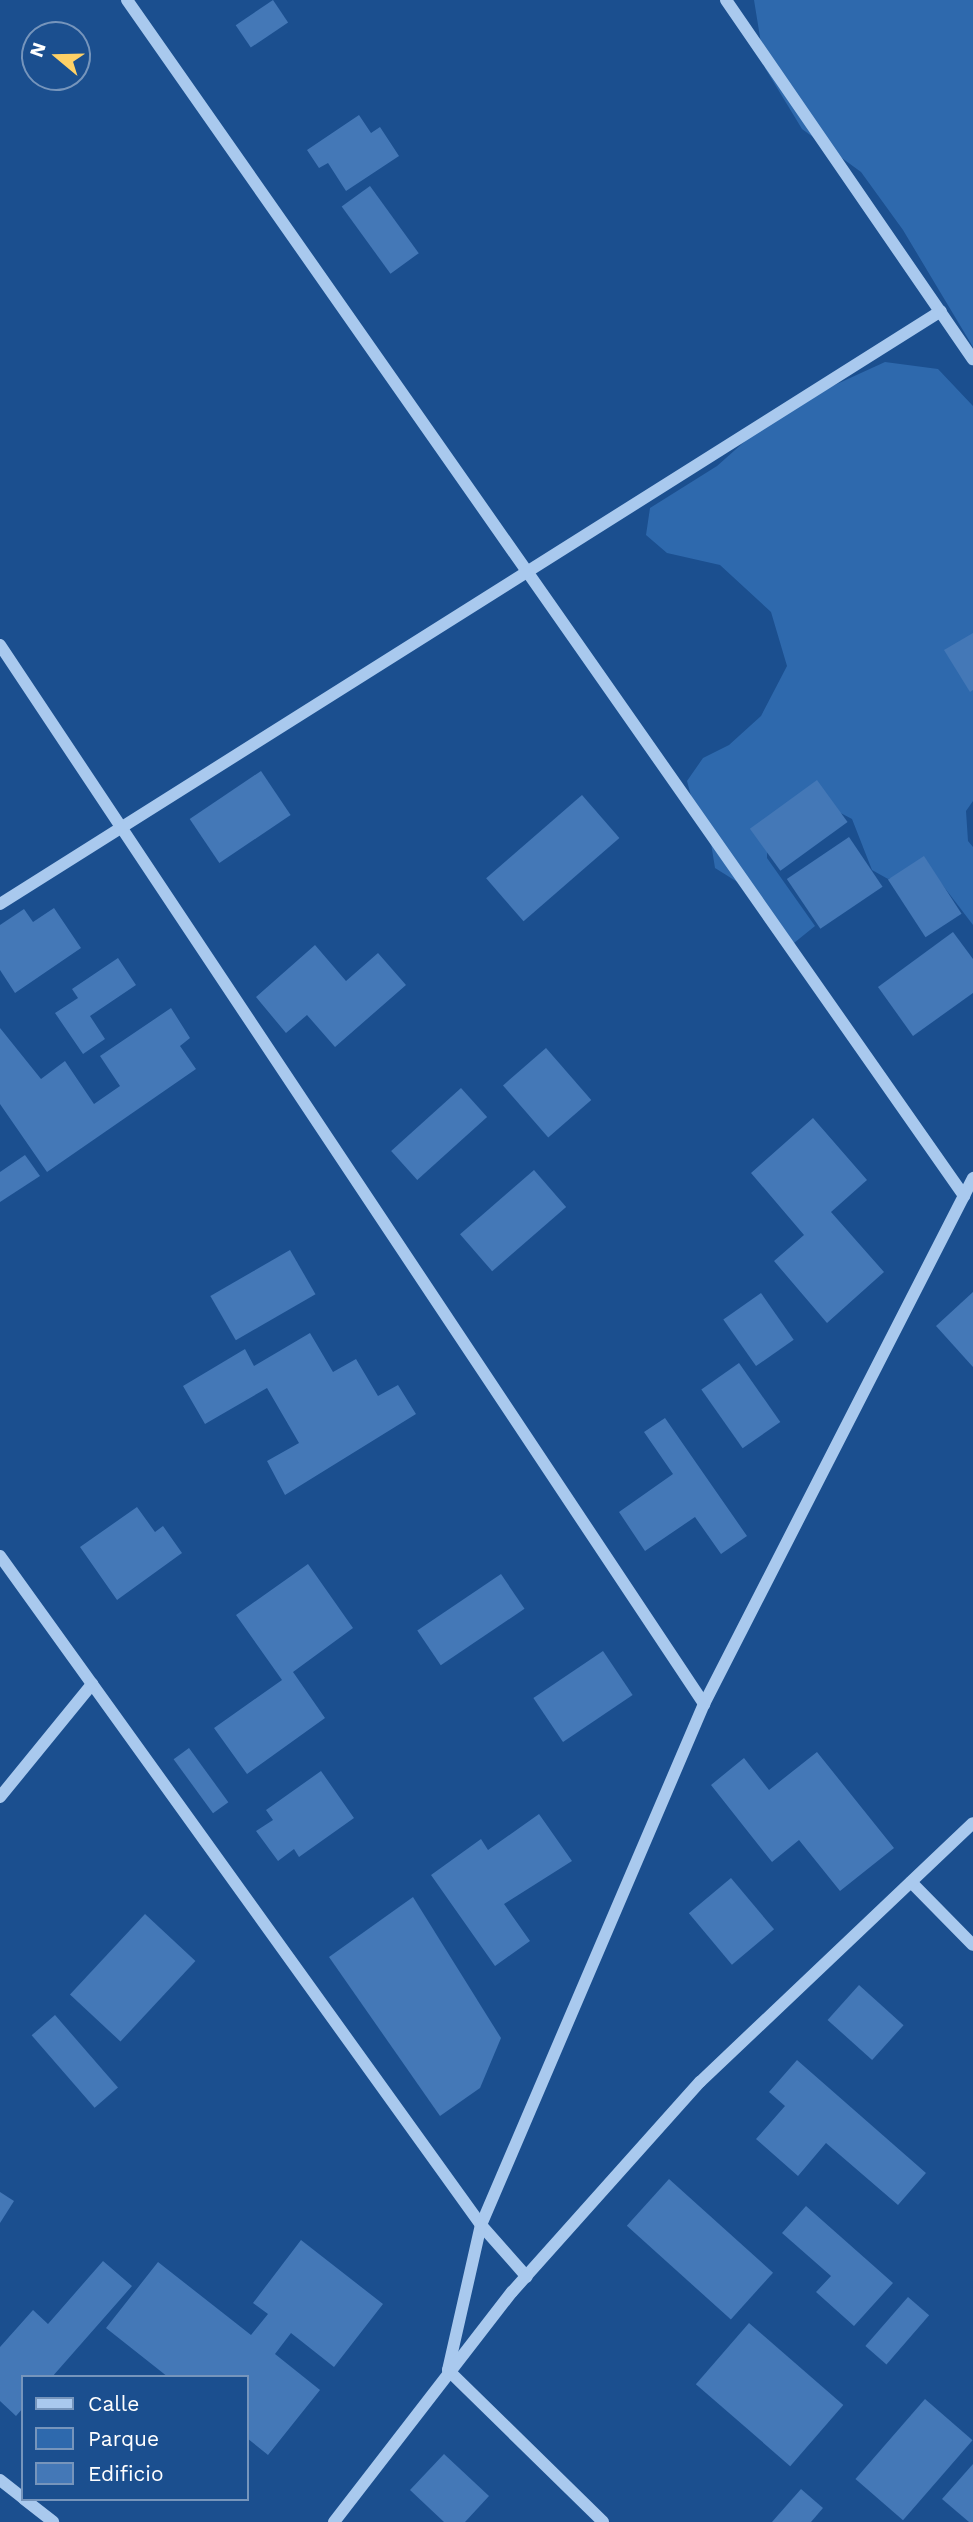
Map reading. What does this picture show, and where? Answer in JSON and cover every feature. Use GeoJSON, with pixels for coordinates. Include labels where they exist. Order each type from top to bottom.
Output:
{"type":"FeatureCollection","features":[{"type":"Feature","properties":{"kind":"street"},"geometry":{"type":"LineString","coordinates":[[127,0],[964,1196]]}},
{"type":"Feature","properties":{"kind":"street"},"geometry":{"type":"LineString","coordinates":[[726,0],[973,359]]}},
{"type":"Feature","properties":{"kind":"street"},"geometry":{"type":"LineString","coordinates":[[0,904],[941,311]]}},
{"type":"Feature","properties":{"kind":"street"},"geometry":{"type":"LineString","coordinates":[[0,645],[124,826],[704,1704]]}},
{"type":"Feature","properties":{"kind":"street"},"geometry":{"type":"LineString","coordinates":[[448,2370],[481,2225],[704,1704],[973,1178]]}},
{"type":"Feature","properties":{"kind":"street"},"geometry":{"type":"LineString","coordinates":[[0,1556],[481,2225],[527,2277]]}},
{"type":"Feature","properties":{"kind":"street"},"geometry":{"type":"LineString","coordinates":[[0,1797],[92,1684]]}},
{"type":"Feature","properties":{"kind":"street"},"geometry":{"type":"LineString","coordinates":[[334,2522],[448,2370],[700,2082],[973,1823]]}},
{"type":"Feature","properties":{"kind":"street"},"geometry":{"type":"LineString","coordinates":[[963,1833],[973,1843]]}},
{"type":"Feature","properties":{"kind":"street"},"geometry":{"type":"LineString","coordinates":[[911,1882],[973,1945]]}},
{"type":"Feature","properties":{"kind":"street"},"geometry":{"type":"LineString","coordinates":[[448,2370],[603,2522]]}},
{"type":"Feature","properties":{"kind":"street"},"geometry":{"type":"LineString","coordinates":[[0,2480],[21,2497]]}},
{"type":"Feature","properties":{"kind":"street"},"geometry":{"type":"LineString","coordinates":[[26,2501],[53,2522]]}},
{"type":"Feature","properties":{"kind":"green space"},"geometry":{"type":"Polygon","coordinates":[[[754,0],[973,0],[973,347],[903,230],[861,172],[802,129],[765,68],[754,0]]]}},
{"type":"Feature","properties":{"kind":"green space"},"geometry":{"type":"Polygon","coordinates":[[[885,362],[938,369],[973,406],[973,801],[966,811],[968,841],[973,847],[973,925],[941,883],[918,870],[888,879],[872,870],[852,819],[810,797],[767,831],[767,858],[815,926],[794,943],[771,929],[739,883],[715,868],[709,831],[694,807],[687,781],[703,758],[729,745],[761,716],[787,666],[771,612],[720,565],[667,553],[646,535],[650,508],[717,466],[780,410],[885,362]]]}},
{"type":"Feature","properties":{"kind":"building"},"geometry":{"type":"Polygon","coordinates":[[[273,0],[288,22],[251,48],[236,25],[273,0]]]}},
{"type":"Feature","properties":{"kind":"building"},"geometry":{"type":"Polygon","coordinates":[[[359,115],[371,133],[380,127],[399,156],[346,191],[328,163],[319,168],[307,150],[359,115]]]}},
{"type":"Feature","properties":{"kind":"building"},"geometry":{"type":"Polygon","coordinates":[[[370,186],[419,253],[390,274],[342,207],[370,186]]]}},
{"type":"Feature","properties":{"kind":"building"},"geometry":{"type":"Polygon","coordinates":[[[973,633],[973,690],[970,692],[944,650],[973,633]]]}},
{"type":"Feature","properties":{"kind":"building"},"geometry":{"type":"Polygon","coordinates":[[[261,771],[291,815],[219,863],[190,819],[261,771]]]}},
{"type":"Feature","properties":{"kind":"building"},"geometry":{"type":"Polygon","coordinates":[[[817,780],[848,822],[780,871],[750,829],[817,780]]]}},
{"type":"Feature","properties":{"kind":"building"},"geometry":{"type":"Polygon","coordinates":[[[582,795],[619,838],[524,921],[486,878],[582,795]]]}},
{"type":"Feature","properties":{"kind":"building"},"geometry":{"type":"Polygon","coordinates":[[[849,837],[883,887],[820,929],[787,879],[849,837]]]}},
{"type":"Feature","properties":{"kind":"building"},"geometry":{"type":"Polygon","coordinates":[[[924,856],[962,914],[926,937],[888,879],[924,856]]]}},
{"type":"Feature","properties":{"kind":"building"},"geometry":{"type":"Polygon","coordinates":[[[54,908],[81,948],[15,993],[0,970],[0,925],[24,909],[33,922],[54,908]]]}},
{"type":"Feature","properties":{"kind":"building"},"geometry":{"type":"Polygon","coordinates":[[[953,932],[973,959],[973,993],[913,1036],[878,987],[953,932]]]}},
{"type":"Feature","properties":{"kind":"building"},"geometry":{"type":"Polygon","coordinates":[[[315,945],[346,981],[378,953],[406,985],[335,1047],[307,1015],[286,1033],[256,997],[315,945]]]}},
{"type":"Feature","properties":{"kind":"building"},"geometry":{"type":"Polygon","coordinates":[[[118,958],[136,985],[90,1016],[105,1039],[83,1054],[55,1013],[78,998],[72,989],[118,958]]]}},
{"type":"Feature","properties":{"kind":"building"},"geometry":{"type":"Polygon","coordinates":[[[171,1008],[190,1038],[180,1046],[196,1069],[47,1172],[0,1104],[0,1028],[41,1079],[65,1061],[94,1104],[120,1086],[100,1056],[171,1008]]]}},
{"type":"Feature","properties":{"kind":"building"},"geometry":{"type":"Polygon","coordinates":[[[546,1048],[591,1100],[548,1137],[503,1085],[546,1048]]]}},
{"type":"Feature","properties":{"kind":"building"},"geometry":{"type":"Polygon","coordinates":[[[461,1088],[487,1117],[417,1180],[391,1151],[461,1088]]]}},
{"type":"Feature","properties":{"kind":"building"},"geometry":{"type":"Polygon","coordinates":[[[813,1118],[867,1180],[831,1212],[884,1272],[827,1323],[774,1261],[804,1235],[751,1173],[813,1118]]]}},
{"type":"Feature","properties":{"kind":"building"},"geometry":{"type":"Polygon","coordinates":[[[25,1155],[40,1176],[0,1202],[0,1172],[25,1155]]]}},
{"type":"Feature","properties":{"kind":"building"},"geometry":{"type":"Polygon","coordinates":[[[534,1170],[566,1207],[492,1271],[460,1234],[534,1170]]]}},
{"type":"Feature","properties":{"kind":"building"},"geometry":{"type":"Polygon","coordinates":[[[290,1250],[316,1294],[236,1340],[210,1296],[290,1250]]]}},
{"type":"Feature","properties":{"kind":"building"},"geometry":{"type":"Polygon","coordinates":[[[973,1292],[973,1367],[936,1326],[973,1292]]]}},
{"type":"Feature","properties":{"kind":"building"},"geometry":{"type":"Polygon","coordinates":[[[761,1293],[794,1340],[756,1366],[723,1319],[761,1293]]]}},
{"type":"Feature","properties":{"kind":"building"},"geometry":{"type":"Polygon","coordinates":[[[310,1333],[333,1372],[356,1359],[378,1396],[398,1385],[416,1414],[285,1495],[267,1461],[299,1443],[267,1388],[205,1424],[183,1386],[245,1349],[254,1366],[310,1333]]]}},
{"type":"Feature","properties":{"kind":"building"},"geometry":{"type":"Polygon","coordinates":[[[739,1363],[780,1422],[743,1448],[701,1389],[739,1363]]]}},
{"type":"Feature","properties":{"kind":"building"},"geometry":{"type":"Polygon","coordinates":[[[665,1418],[747,1536],[721,1554],[695,1517],[645,1551],[619,1512],[673,1474],[644,1432],[665,1418]]]}},
{"type":"Feature","properties":{"kind":"building"},"geometry":{"type":"Polygon","coordinates":[[[137,1507],[155,1532],[163,1526],[182,1553],[117,1600],[80,1547],[137,1507]]]}},
{"type":"Feature","properties":{"kind":"building"},"geometry":{"type":"Polygon","coordinates":[[[308,1564],[353,1628],[293,1672],[325,1718],[247,1774],[214,1728],[282,1680],[236,1615],[308,1564]]]}},
{"type":"Feature","properties":{"kind":"building"},"geometry":{"type":"Polygon","coordinates":[[[501,1574],[524,1609],[441,1665],[417,1630],[501,1574]]]}},
{"type":"Feature","properties":{"kind":"building"},"geometry":{"type":"Polygon","coordinates":[[[603,1651],[633,1695],[563,1742],[533,1698],[603,1651]]]}},
{"type":"Feature","properties":{"kind":"building"},"geometry":{"type":"Polygon","coordinates":[[[189,1748],[228,1802],[213,1813],[174,1759],[189,1748]]]}},
{"type":"Feature","properties":{"kind":"building"},"geometry":{"type":"Polygon","coordinates":[[[817,1752],[894,1848],[840,1891],[799,1840],[772,1862],[711,1785],[744,1758],[769,1790],[817,1752]]]}},
{"type":"Feature","properties":{"kind":"building"},"geometry":{"type":"Polygon","coordinates":[[[321,1771],[354,1818],[299,1857],[294,1849],[278,1861],[256,1831],[273,1820],[266,1810],[321,1771]]]}},
{"type":"Feature","properties":{"kind":"building"},"geometry":{"type":"Polygon","coordinates":[[[539,1814],[572,1861],[504,1904],[530,1941],[495,1966],[431,1875],[481,1839],[488,1850],[539,1814]]]}},
{"type":"Feature","properties":{"kind":"building"},"geometry":{"type":"Polygon","coordinates":[[[731,1878],[774,1929],[732,1965],[689,1913],[731,1878]]]}},
{"type":"Feature","properties":{"kind":"building"},"geometry":{"type":"Polygon","coordinates":[[[413,1897],[501,2038],[480,2088],[440,2116],[329,1957],[413,1897]]]}},
{"type":"Feature","properties":{"kind":"building"},"geometry":{"type":"Polygon","coordinates":[[[145,1914],[195,1961],[120,2042],[70,1994],[145,1914]]]}},
{"type":"Feature","properties":{"kind":"building"},"geometry":{"type":"Polygon","coordinates":[[[859,1985],[904,2025],[872,2060],[828,2020],[859,1985]]]}},
{"type":"Feature","properties":{"kind":"building"},"geometry":{"type":"Polygon","coordinates":[[[55,2015],[118,2087],[95,2108],[32,2035],[55,2015]]]}},
{"type":"Feature","properties":{"kind":"building"},"geometry":{"type":"Polygon","coordinates":[[[797,2060],[926,2173],[898,2205],[826,2143],[798,2176],[756,2139],[785,2106],[769,2092],[797,2060]]]}},
{"type":"Feature","properties":{"kind":"building"},"geometry":{"type":"Polygon","coordinates":[[[669,2179],[773,2273],[731,2319],[627,2226],[669,2179]]]}},
{"type":"Feature","properties":{"kind":"building"},"geometry":{"type":"Polygon","coordinates":[[[0,2192],[14,2201],[0,2223],[0,2192]]]}},
{"type":"Feature","properties":{"kind":"building"},"geometry":{"type":"Polygon","coordinates":[[[806,2206],[893,2283],[854,2326],[816,2292],[831,2276],[782,2233],[806,2206]]]}},
{"type":"Feature","properties":{"kind":"building"},"geometry":{"type":"Polygon","coordinates":[[[301,2240],[383,2304],[334,2367],[291,2333],[275,2354],[320,2390],[268,2455],[248,2439],[248,2375],[165,2375],[106,2328],[158,2262],[251,2335],[268,2314],[253,2303],[301,2240]]]}},
{"type":"Feature","properties":{"kind":"building"},"geometry":{"type":"Polygon","coordinates":[[[103,2261],[132,2286],[54,2375],[21,2375],[21,2410],[16,2416],[0,2401],[0,2347],[33,2310],[48,2324],[103,2261]]]}},
{"type":"Feature","properties":{"kind":"building"},"geometry":{"type":"Polygon","coordinates":[[[908,2297],[929,2315],[886,2364],[865,2346],[908,2297]]]}},
{"type":"Feature","properties":{"kind":"building"},"geometry":{"type":"Polygon","coordinates":[[[749,2323],[843,2405],[790,2466],[696,2384],[749,2323]]]}},
{"type":"Feature","properties":{"kind":"building"},"geometry":{"type":"Polygon","coordinates":[[[925,2399],[973,2440],[903,2520],[855,2479],[925,2399]]]}},
{"type":"Feature","properties":{"kind":"building"},"geometry":{"type":"Polygon","coordinates":[[[444,2454],[489,2496],[465,2522],[444,2522],[410,2490],[444,2454]]]}},
{"type":"Feature","properties":{"kind":"building"},"geometry":{"type":"Polygon","coordinates":[[[973,2464],[973,2522],[969,2522],[942,2499],[973,2464]]]}},
{"type":"Feature","properties":{"kind":"building"},"geometry":{"type":"Polygon","coordinates":[[[801,2489],[823,2508],[811,2522],[772,2522],[801,2489]]]}}]}
